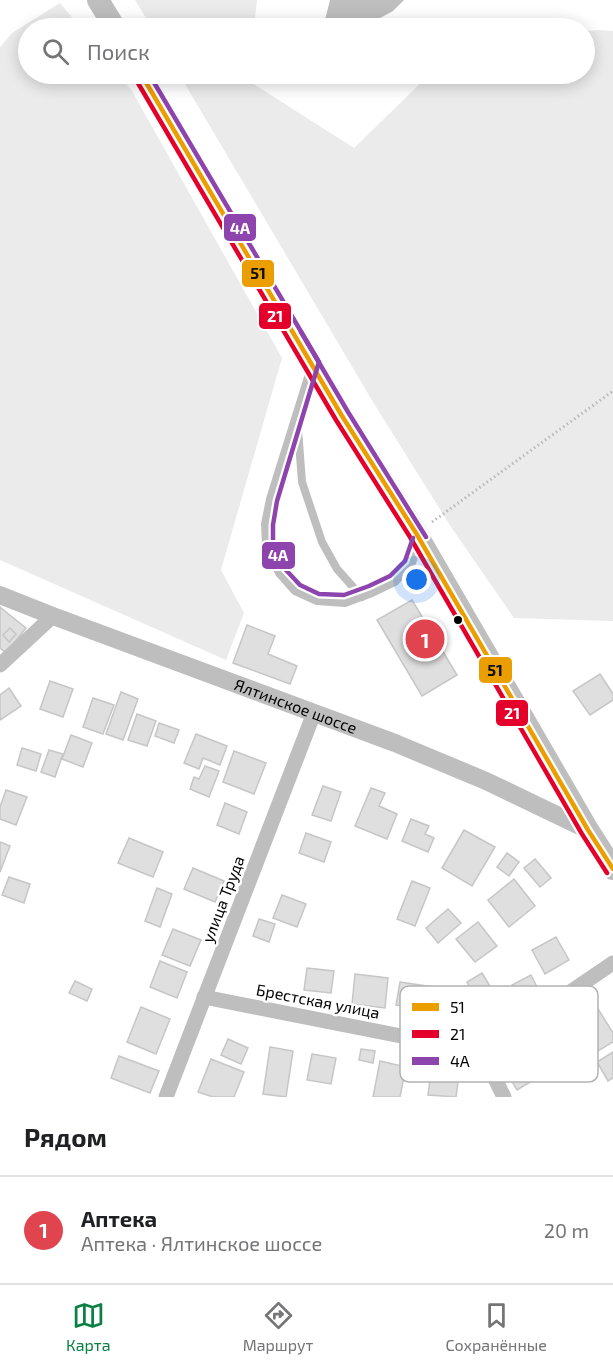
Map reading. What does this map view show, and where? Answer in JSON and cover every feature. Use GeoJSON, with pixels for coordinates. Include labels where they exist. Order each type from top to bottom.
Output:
{"type":"FeatureCollection","features":[{"type":"Feature","properties":{"kind":"main road"},"geometry":{"type":"LineString","coordinates":[[98,0],[109,18]]}},
{"type":"Feature","properties":{"kind":"main road"},"geometry":{"type":"LineString","coordinates":[[147,84],[342,416],[418,537],[588,830],[613,869]]}},
{"type":"Feature","properties":{"kind":"street","name":"Ялтинское шоссе"},"geometry":{"type":"LineString","coordinates":[[0,595],[395,743],[486,781],[588,830]]}},
{"type":"Feature","properties":{"kind":"street"},"geometry":{"type":"LineString","coordinates":[[0,665],[53,616]]}},
{"type":"Feature","properties":{"kind":"street","name":"улица Труда"},"geometry":{"type":"LineString","coordinates":[[166,1097],[314,713]]}},
{"type":"Feature","properties":{"kind":"street"},"geometry":{"type":"LineString","coordinates":[[579,986],[613,963]]}},
{"type":"Feature","properties":{"kind":"street","name":"Брестская улица"},"geometry":{"type":"LineString","coordinates":[[204,997],[400,1036]]}},
{"type":"Feature","properties":{"kind":"street"},"geometry":{"type":"LineString","coordinates":[[497,1082],[504,1097]]}},
{"type":"Feature","properties":{"kind":"lane"},"geometry":{"type":"LineString","coordinates":[[312,364],[270,499],[265,524],[266,546],[279,573],[296,591],[317,600],[345,603],[396,582],[411,565],[418,537]]}},
{"type":"Feature","properties":{"kind":"lane"},"geometry":{"type":"LineString","coordinates":[[297,411],[302,482],[322,542],[337,569],[362,597]]}},
{"type":"Feature","properties":{"kind":"path"},"geometry":{"type":"LineString","coordinates":[[418,537],[613,391]]}},
{"type":"Feature","properties":{"kind":"shaded area"},"geometry":{"type":"Polygon","coordinates":[[[135,0],[257,0],[255,18],[146,18],[135,0]]]}},
{"type":"Feature","properties":{"kind":"shaded area"},"geometry":{"type":"Polygon","coordinates":[[[330,0],[404,0],[393,11],[380,18],[326,18],[330,0]]]}},
{"type":"Feature","properties":{"kind":"shaded area"},"geometry":{"type":"Polygon","coordinates":[[[60,3],[73,18],[36,18],[60,3]]]}},
{"type":"Feature","properties":{"kind":"shaded area"},"geometry":{"type":"Polygon","coordinates":[[[18,29],[18,84],[126,84],[282,358],[221,570],[244,613],[226,660],[0,560],[0,47],[18,29]]]}},
{"type":"Feature","properties":{"kind":"shaded area"},"geometry":{"type":"Polygon","coordinates":[[[595,30],[613,31],[613,621],[514,618],[451,527],[373,402],[185,84],[254,84],[354,148],[420,84],[595,84],[595,30]]]}},
{"type":"Feature","properties":{"kind":"building"},"geometry":{"type":"Polygon","coordinates":[[[412,600],[457,675],[422,696],[377,620],[412,600]]]}},
{"type":"Feature","properties":{"kind":"building"},"geometry":{"type":"Polygon","coordinates":[[[0,607],[26,628],[6,653],[0,648],[0,607]]]}},
{"type":"Feature","properties":{"kind":"building"},"geometry":{"type":"Polygon","coordinates":[[[247,625],[275,636],[268,654],[297,666],[290,684],[233,663],[247,625]]]}},
{"type":"Feature","properties":{"kind":"building"},"geometry":{"type":"Polygon","coordinates":[[[10,628],[16,634],[9,642],[3,635],[10,628]]]}},
{"type":"Feature","properties":{"kind":"building"},"geometry":{"type":"Polygon","coordinates":[[[600,674],[613,694],[613,700],[590,715],[573,691],[600,674]]]}},
{"type":"Feature","properties":{"kind":"building"},"geometry":{"type":"Polygon","coordinates":[[[50,681],[73,689],[63,717],[40,709],[50,681]]]}},
{"type":"Feature","properties":{"kind":"building"},"geometry":{"type":"Polygon","coordinates":[[[9,688],[21,706],[0,720],[0,695],[9,688]]]}},
{"type":"Feature","properties":{"kind":"building"},"geometry":{"type":"Polygon","coordinates":[[[121,692],[138,699],[123,740],[106,734],[121,692]]]}},
{"type":"Feature","properties":{"kind":"building"},"geometry":{"type":"Polygon","coordinates":[[[93,698],[114,705],[103,734],[83,727],[93,698]]]}},
{"type":"Feature","properties":{"kind":"building"},"geometry":{"type":"Polygon","coordinates":[[[137,714],[156,721],[147,746],[128,740],[137,714]]]}},
{"type":"Feature","properties":{"kind":"building"},"geometry":{"type":"Polygon","coordinates":[[[159,723],[179,730],[174,743],[155,736],[159,723]]]}},
{"type":"Feature","properties":{"kind":"building"},"geometry":{"type":"Polygon","coordinates":[[[196,734],[227,746],[220,765],[203,758],[199,769],[184,763],[196,734]]]}},
{"type":"Feature","properties":{"kind":"building"},"geometry":{"type":"Polygon","coordinates":[[[71,735],[92,743],[83,767],[62,759],[71,735]]]}},
{"type":"Feature","properties":{"kind":"building"},"geometry":{"type":"Polygon","coordinates":[[[22,748],[41,754],[36,771],[17,765],[22,748]]]}},
{"type":"Feature","properties":{"kind":"building"},"geometry":{"type":"Polygon","coordinates":[[[49,750],[63,754],[55,777],[41,772],[49,750]]]}},
{"type":"Feature","properties":{"kind":"building"},"geometry":{"type":"Polygon","coordinates":[[[234,751],[266,763],[254,794],[223,782],[234,751]]]}},
{"type":"Feature","properties":{"kind":"building"},"geometry":{"type":"Polygon","coordinates":[[[205,766],[219,771],[209,797],[190,789],[194,777],[199,779],[205,766]]]}},
{"type":"Feature","properties":{"kind":"building"},"geometry":{"type":"Polygon","coordinates":[[[323,786],[341,792],[331,821],[312,815],[323,786]]]}},
{"type":"Feature","properties":{"kind":"building"},"geometry":{"type":"Polygon","coordinates":[[[371,788],[385,793],[379,806],[397,814],[387,839],[355,826],[371,788]]]}},
{"type":"Feature","properties":{"kind":"building"},"geometry":{"type":"Polygon","coordinates":[[[6,790],[27,797],[16,825],[0,819],[0,807],[6,790]]]}},
{"type":"Feature","properties":{"kind":"building"},"geometry":{"type":"Polygon","coordinates":[[[225,803],[247,812],[239,834],[217,825],[225,803]]]}},
{"type":"Feature","properties":{"kind":"building"},"geometry":{"type":"Polygon","coordinates":[[[411,819],[429,826],[425,834],[434,838],[428,852],[402,841],[411,819]]]}},
{"type":"Feature","properties":{"kind":"building"},"geometry":{"type":"Polygon","coordinates":[[[464,830],[495,847],[472,886],[442,868],[464,830]]]}},
{"type":"Feature","properties":{"kind":"building"},"geometry":{"type":"Polygon","coordinates":[[[306,833],[331,842],[324,862],[299,853],[306,833]]]}},
{"type":"Feature","properties":{"kind":"building"},"geometry":{"type":"Polygon","coordinates":[[[129,838],[163,852],[153,877],[118,863],[129,838]]]}},
{"type":"Feature","properties":{"kind":"building"},"geometry":{"type":"Polygon","coordinates":[[[0,842],[10,846],[0,872],[0,842]]]}},
{"type":"Feature","properties":{"kind":"building"},"geometry":{"type":"Polygon","coordinates":[[[507,853],[519,862],[509,876],[497,867],[507,853]]]}},
{"type":"Feature","properties":{"kind":"building"},"geometry":{"type":"Polygon","coordinates":[[[535,859],[551,878],[540,887],[524,868],[535,859]]]}},
{"type":"Feature","properties":{"kind":"building"},"geometry":{"type":"Polygon","coordinates":[[[193,868],[224,881],[215,902],[184,889],[193,868]]]}},
{"type":"Feature","properties":{"kind":"building"},"geometry":{"type":"Polygon","coordinates":[[[9,877],[30,884],[24,903],[2,895],[9,877]]]}},
{"type":"Feature","properties":{"kind":"building"},"geometry":{"type":"Polygon","coordinates":[[[514,879],[535,906],[509,927],[488,900],[514,879]]]}},
{"type":"Feature","properties":{"kind":"building"},"geometry":{"type":"Polygon","coordinates":[[[412,881],[430,888],[415,926],[397,919],[412,881]]]}},
{"type":"Feature","properties":{"kind":"building"},"geometry":{"type":"Polygon","coordinates":[[[157,888],[172,894],[160,927],[145,921],[157,888]]]}},
{"type":"Feature","properties":{"kind":"building"},"geometry":{"type":"Polygon","coordinates":[[[282,895],[306,904],[297,927],[273,918],[282,895]]]}},
{"type":"Feature","properties":{"kind":"building"},"geometry":{"type":"Polygon","coordinates":[[[448,909],[461,923],[438,943],[426,928],[448,909]]]}},
{"type":"Feature","properties":{"kind":"building"},"geometry":{"type":"Polygon","coordinates":[[[259,919],[275,924],[269,942],[253,936],[259,919]]]}},
{"type":"Feature","properties":{"kind":"building"},"geometry":{"type":"Polygon","coordinates":[[[478,922],[497,946],[475,962],[456,939],[478,922]]]}},
{"type":"Feature","properties":{"kind":"building"},"geometry":{"type":"Polygon","coordinates":[[[173,929],[201,940],[190,966],[162,955],[173,929]]]}},
{"type":"Feature","properties":{"kind":"building"},"geometry":{"type":"Polygon","coordinates":[[[556,937],[569,960],[545,974],[532,950],[556,937]]]}},
{"type":"Feature","properties":{"kind":"building"},"geometry":{"type":"Polygon","coordinates":[[[160,961],[187,972],[177,998],[150,987],[160,961]]]}},
{"type":"Feature","properties":{"kind":"building"},"geometry":{"type":"Polygon","coordinates":[[[307,968],[334,971],[331,993],[304,990],[307,968]]]}},
{"type":"Feature","properties":{"kind":"building"},"geometry":{"type":"Polygon","coordinates":[[[482,973],[490,986],[469,986],[467,982],[482,973]]]}},
{"type":"Feature","properties":{"kind":"building"},"geometry":{"type":"Polygon","coordinates":[[[355,974],[388,978],[385,1008],[352,1004],[355,974]]]}},
{"type":"Feature","properties":{"kind":"building"},"geometry":{"type":"Polygon","coordinates":[[[531,975],[536,986],[513,986],[531,975]]]}},
{"type":"Feature","properties":{"kind":"building"},"geometry":{"type":"Polygon","coordinates":[[[75,981],[92,989],[87,1001],[69,993],[75,981]]]}},
{"type":"Feature","properties":{"kind":"building"},"geometry":{"type":"Polygon","coordinates":[[[400,982],[427,986],[400,986],[400,1006],[396,1005],[400,982]]]}},
{"type":"Feature","properties":{"kind":"building"},"geometry":{"type":"Polygon","coordinates":[[[141,1007],[170,1019],[156,1054],[127,1042],[141,1007]]]}},
{"type":"Feature","properties":{"kind":"building"},"geometry":{"type":"Polygon","coordinates":[[[598,1009],[613,1033],[613,1042],[598,1051],[598,1009]]]}},
{"type":"Feature","properties":{"kind":"building"},"geometry":{"type":"Polygon","coordinates":[[[228,1039],[248,1048],[241,1064],[221,1055],[228,1039]]]}},
{"type":"Feature","properties":{"kind":"building"},"geometry":{"type":"Polygon","coordinates":[[[270,1047],[293,1051],[286,1097],[263,1094],[270,1047]]]}},
{"type":"Feature","properties":{"kind":"building"},"geometry":{"type":"Polygon","coordinates":[[[361,1049],[375,1051],[373,1063],[359,1060],[361,1049]]]}},
{"type":"Feature","properties":{"kind":"building"},"geometry":{"type":"Polygon","coordinates":[[[613,1052],[613,1078],[608,1081],[598,1061],[613,1052]]]}},
{"type":"Feature","properties":{"kind":"building"},"geometry":{"type":"Polygon","coordinates":[[[312,1054],[336,1058],[331,1084],[307,1080],[312,1054]]]}},
{"type":"Feature","properties":{"kind":"building"},"geometry":{"type":"Polygon","coordinates":[[[119,1056],[159,1071],[150,1093],[111,1078],[119,1056]]]}},
{"type":"Feature","properties":{"kind":"building"},"geometry":{"type":"Polygon","coordinates":[[[211,1059],[244,1072],[234,1097],[213,1097],[198,1092],[211,1059]]]}},
{"type":"Feature","properties":{"kind":"building"},"geometry":{"type":"Polygon","coordinates":[[[380,1061],[400,1066],[400,1082],[403,1082],[400,1097],[373,1097],[380,1061]]]}},
{"type":"Feature","properties":{"kind":"building"},"geometry":{"type":"Polygon","coordinates":[[[430,1082],[458,1082],[456,1097],[428,1095],[430,1082]]]}},
{"type":"Feature","properties":{"kind":"building"},"geometry":{"type":"Polygon","coordinates":[[[512,1082],[530,1082],[517,1090],[512,1082]]]}},
{"type":"Feature","properties":{"kind":"transit line","name":"21"},"geometry":{"type":"LineString","coordinates":[[139,84],[336,420],[410,537],[582,834],[607,873]]}},
{"type":"Feature","properties":{"kind":"transit line","name":"51"},"geometry":{"type":"LineString","coordinates":[[147,84],[342,416],[416,533],[588,830],[613,869]]}},
{"type":"Feature","properties":{"kind":"transit line","name":"4А"},"geometry":{"type":"LineString","coordinates":[[155,84],[319,362],[277,501],[273,525],[273,544],[285,569],[300,585],[319,594],[344,595],[390,576],[405,561],[413,538]]}},
{"type":"Feature","properties":{"kind":"transit line","name":"4А"},"geometry":{"type":"LineString","coordinates":[[301,332],[426,537]]}},
{"type":"Feature","properties":{"kind":"place","name":"Аптека"},"geometry":{"type":"Point","coordinates":[425,639]}}]}
